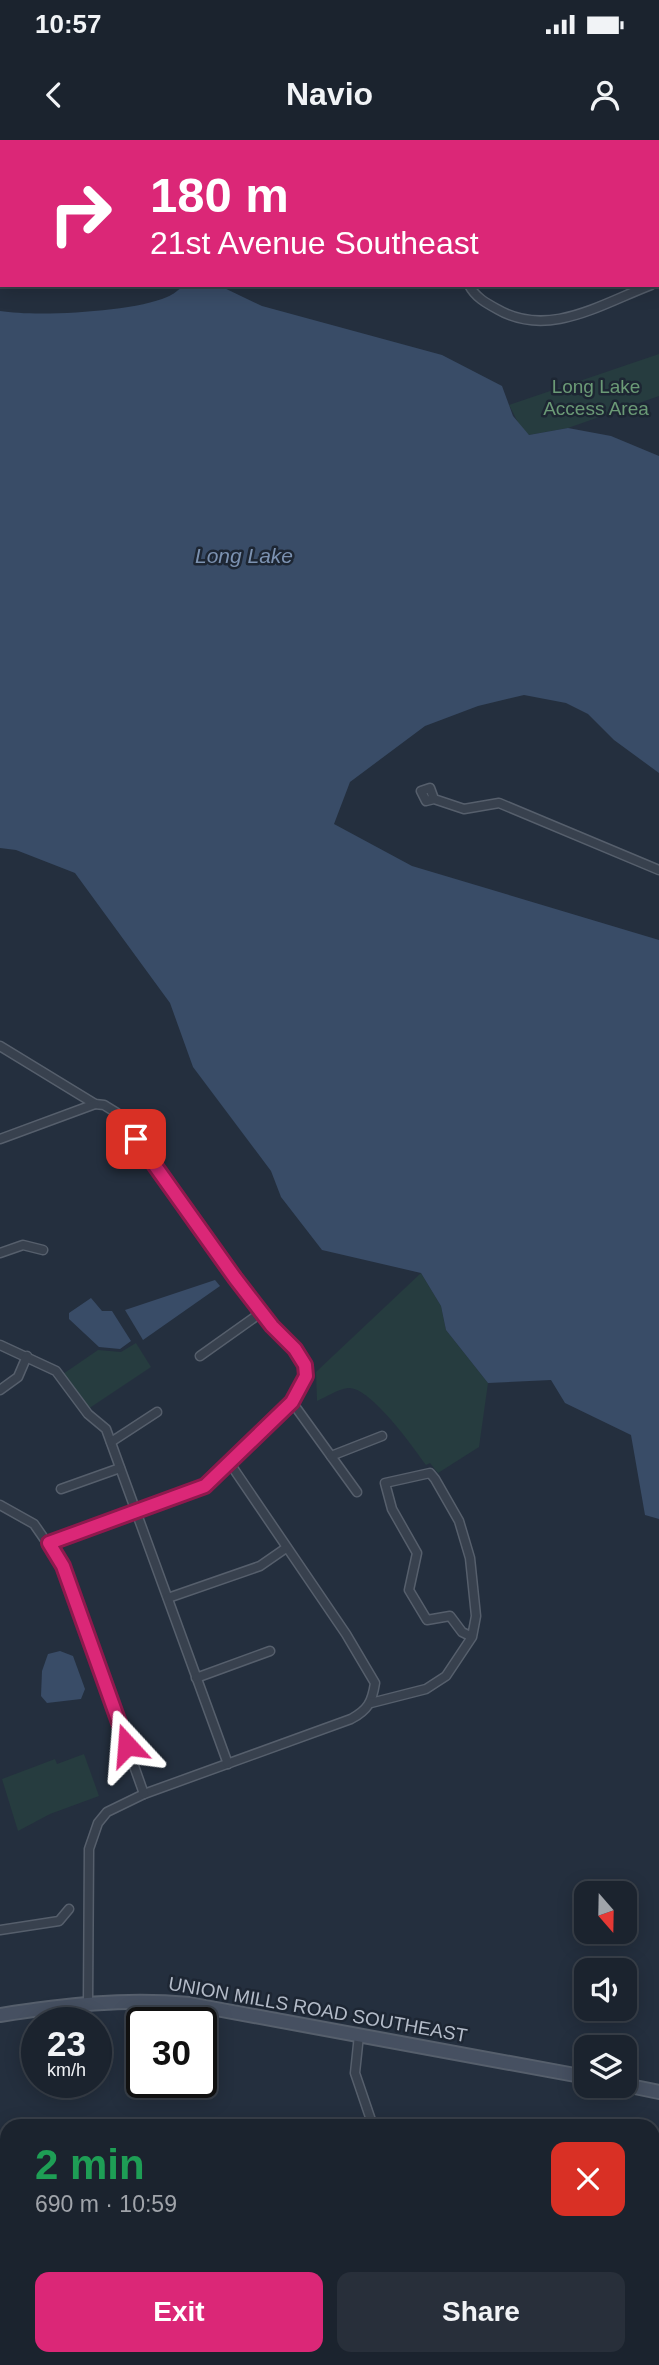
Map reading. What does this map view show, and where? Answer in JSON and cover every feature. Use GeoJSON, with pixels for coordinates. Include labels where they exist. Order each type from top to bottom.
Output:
{"type":"FeatureCollection","features":[{"type":"Feature","properties":{"kind":"street"},"geometry":{"type":"LineString","coordinates":[[470,287],[477,297],[506,315],[539,323],[570,316],[645,287]]}},
{"type":"Feature","properties":{"kind":"street"},"geometry":{"type":"LineString","coordinates":[[434,799],[464,809],[499,803],[659,870]]}},
{"type":"Feature","properties":{"kind":"street"},"geometry":{"type":"LineString","coordinates":[[0,1046],[95,1104],[104,1105],[125,1123],[262,1312],[305,1365],[302,1387],[292,1402],[194,1492],[49,1543]]}},
{"type":"Feature","properties":{"kind":"street"},"geometry":{"type":"LineString","coordinates":[[0,1139],[95,1104]]}},
{"type":"Feature","properties":{"kind":"street"},"geometry":{"type":"LineString","coordinates":[[0,1253],[23,1245],[43,1250]]}},
{"type":"Feature","properties":{"kind":"street"},"geometry":{"type":"LineString","coordinates":[[200,1356],[262,1312]]}},
{"type":"Feature","properties":{"kind":"street"},"geometry":{"type":"LineString","coordinates":[[0,1345],[56,1371],[88,1414],[106,1429],[228,1764]]}},
{"type":"Feature","properties":{"kind":"street"},"geometry":{"type":"LineString","coordinates":[[0,1390],[18,1377],[27,1356]]}},
{"type":"Feature","properties":{"kind":"street"},"geometry":{"type":"LineString","coordinates":[[292,1402],[357,1492]]}},
{"type":"Feature","properties":{"kind":"street"},"geometry":{"type":"LineString","coordinates":[[111,1442],[157,1412]]}},
{"type":"Feature","properties":{"kind":"street"},"geometry":{"type":"LineString","coordinates":[[331,1456],[382,1436]]}},
{"type":"Feature","properties":{"kind":"street"},"geometry":{"type":"LineString","coordinates":[[88,2003],[87,1911],[92,1836],[107,1812],[120,1802],[351,1719],[363,1713],[371,1703],[375,1683],[372,1675],[229,1462]]}},
{"type":"Feature","properties":{"kind":"street"},"geometry":{"type":"LineString","coordinates":[[61,1489],[120,1468]]}},
{"type":"Feature","properties":{"kind":"street"},"geometry":{"type":"LineString","coordinates":[[371,1703],[426,1689],[446,1676],[472,1637],[476,1616],[470,1558],[459,1521],[430,1473],[385,1483],[392,1509],[416,1553],[409,1590],[427,1620],[450,1616],[462,1632],[472,1637]]}},
{"type":"Feature","properties":{"kind":"street"},"geometry":{"type":"LineString","coordinates":[[0,1505],[34,1524],[63,1566],[144,1794]]}},
{"type":"Feature","properties":{"kind":"street"},"geometry":{"type":"LineString","coordinates":[[168,1598],[260,1566],[286,1548]]}},
{"type":"Feature","properties":{"kind":"street"},"geometry":{"type":"LineString","coordinates":[[197,1678],[271,1651]]}},
{"type":"Feature","properties":{"kind":"street"},"geometry":{"type":"LineString","coordinates":[[0,1930],[59,1920],[69,1909]]}},
{"type":"Feature","properties":{"kind":"street","name":"UNION MILLS ROAD SOUTHEAST"},"geometry":{"type":"LineString","coordinates":[[0,2015],[88,2003],[148,2000],[189,2004],[574,2075]]}},
{"type":"Feature","properties":{"kind":"street"},"geometry":{"type":"LineString","coordinates":[[359,2035],[355,2073],[371,2119]]}},
{"type":"Feature","properties":{"kind":"street"},"geometry":{"type":"LineString","coordinates":[[637,2087],[659,2092]]}},
{"type":"Feature","properties":{"kind":"green space","name":"Long Lake Access Area"},"geometry":{"type":"Polygon","coordinates":[[[659,354],[659,396],[568,428],[529,435],[522,430],[509,405],[659,354]]]}},
{"type":"Feature","properties":{"kind":"green space"},"geometry":{"type":"Polygon","coordinates":[[[421,1273],[441,1306],[446,1330],[488,1383],[479,1447],[438,1473],[430,1463],[426,1465],[379,1407],[357,1390],[348,1388],[336,1391],[317,1401],[316,1372],[421,1273]]]}},
{"type":"Feature","properties":{"kind":"green space"},"geometry":{"type":"Polygon","coordinates":[[[136,1343],[151,1367],[88,1409],[63,1374],[98,1350],[121,1352],[136,1343]]]}},
{"type":"Feature","properties":{"kind":"green space"},"geometry":{"type":"Polygon","coordinates":[[[84,1754],[99,1796],[50,1814],[18,1831],[2,1779],[55,1759],[57,1764],[84,1754]]]}},
{"type":"Feature","properties":{"kind":"water","name":"Long Lake"},"geometry":{"type":"Polygon","coordinates":[[[182,287],[222,287],[262,306],[442,355],[502,386],[513,416],[529,435],[568,428],[611,436],[659,456],[659,773],[614,740],[588,714],[566,703],[524,695],[478,706],[425,726],[350,782],[334,824],[412,866],[659,940],[659,1519],[645,1515],[631,1435],[565,1403],[551,1380],[488,1383],[446,1330],[441,1306],[421,1273],[322,1250],[281,1197],[271,1171],[193,1067],[170,1003],[75,873],[16,850],[0,848],[0,311],[60,313],[109,310],[169,296],[182,287]]]}},
{"type":"Feature","properties":{"kind":"water"},"geometry":{"type":"Polygon","coordinates":[[[215,1280],[220,1286],[143,1340],[125,1310],[215,1280]]]}},
{"type":"Feature","properties":{"kind":"water"},"geometry":{"type":"Polygon","coordinates":[[[91,1298],[102,1311],[112,1311],[131,1341],[120,1349],[99,1347],[69,1319],[69,1313],[91,1298]]]}},
{"type":"Feature","properties":{"kind":"water"},"geometry":{"type":"Polygon","coordinates":[[[60,1651],[73,1656],[85,1689],[81,1699],[47,1703],[41,1696],[42,1671],[48,1654],[60,1651]]]}},
{"type":"Feature","properties":{"kind":"route"},"geometry":{"type":"LineString","coordinates":[[127,1745],[63,1566],[49,1543],[205,1486],[292,1402],[306,1376],[305,1365],[295,1349],[272,1326],[235,1278],[136,1139]]}}]}
